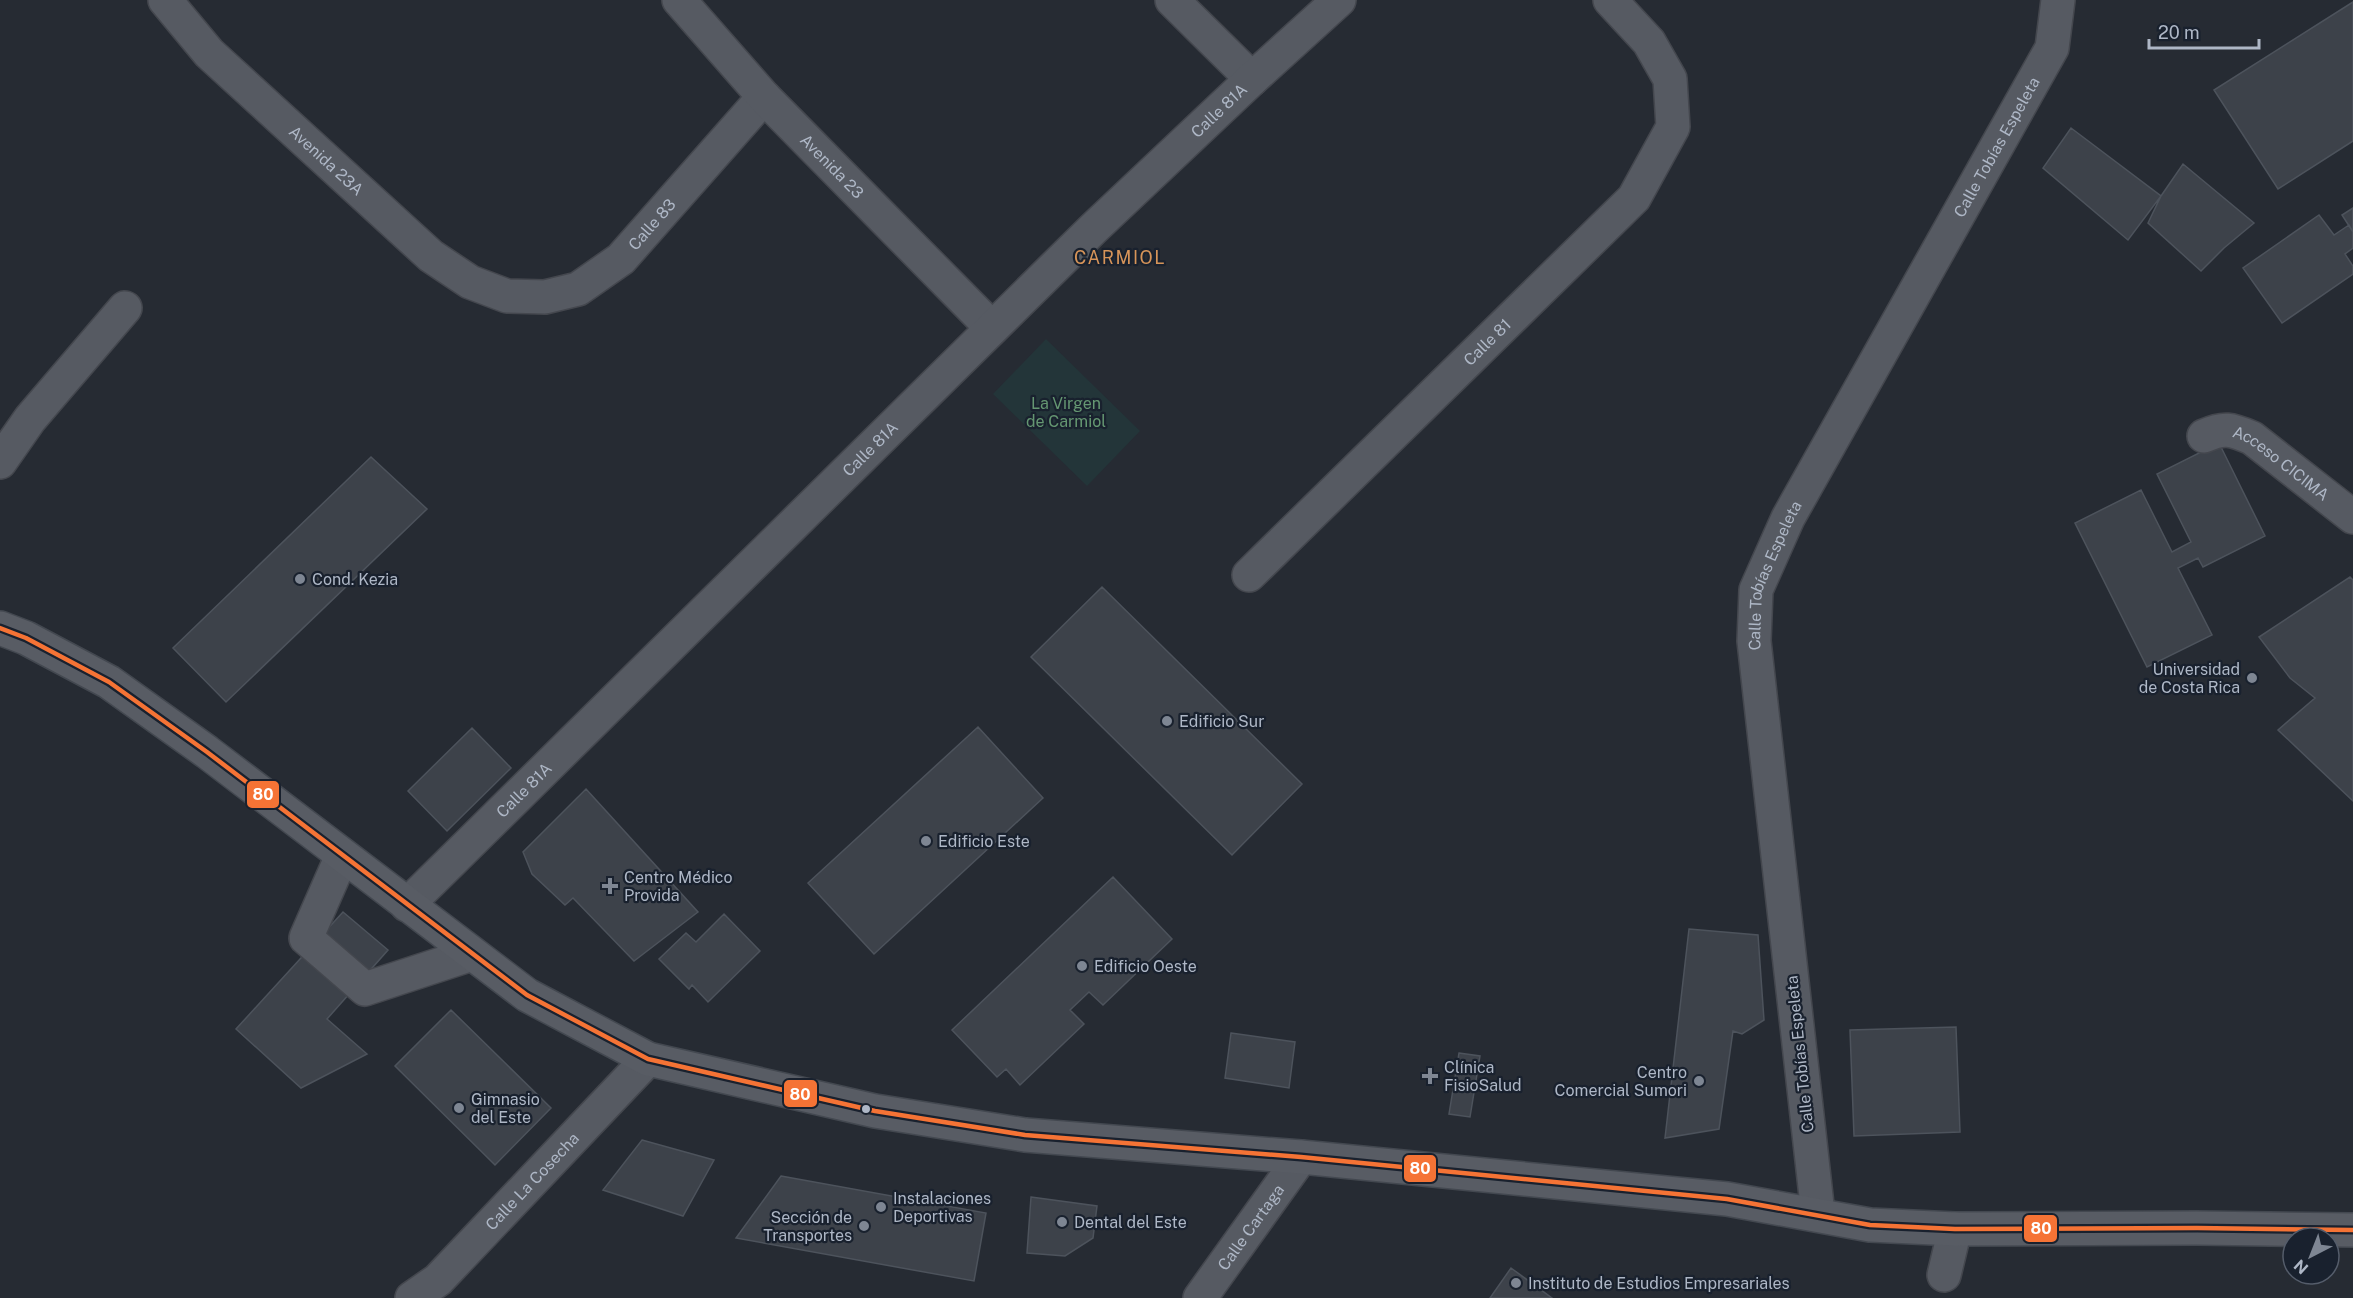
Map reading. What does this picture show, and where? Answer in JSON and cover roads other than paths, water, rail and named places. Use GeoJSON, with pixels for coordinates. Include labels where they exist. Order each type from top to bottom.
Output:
{"type":"FeatureCollection","features":[{"type":"Feature","properties":{"kind":"main road"},"geometry":{"type":"LineString","coordinates":[[0,628],[26,638],[109,682],[207,752],[527,995],[648,1059],[875,1112],[1025,1136],[1301,1157],[1727,1199],[1870,1225],[1955,1228],[2353,1230]]}},
{"type":"Feature","properties":{"kind":"street","name":"Avenida 23A"},"geometry":{"type":"LineString","coordinates":[[165,0],[209,53],[431,256],[470,282],[507,296]]}},
{"type":"Feature","properties":{"kind":"street","name":"Avenida 23"},"geometry":{"type":"LineString","coordinates":[[679,0],[764,98],[992,328]]}},
{"type":"Feature","properties":{"kind":"street"},"geometry":{"type":"LineString","coordinates":[[1172,0],[1252,79]]}},
{"type":"Feature","properties":{"kind":"street","name":"Calle 81A"},"geometry":{"type":"LineString","coordinates":[[407,905],[992,328],[1252,79],[1339,0]]}},
{"type":"Feature","properties":{"kind":"street","name":"Calle 81"},"geometry":{"type":"LineString","coordinates":[[1249,575],[1634,198],[1673,127],[1670,80],[1649,42],[1610,0]]}},
{"type":"Feature","properties":{"kind":"street","name":"Calle Tobías Espeleta"},"geometry":{"type":"LineString","coordinates":[[1818,1214],[1754,641],[1756,590],[1788,518],[2052,48],[2058,0]]}},
{"type":"Feature","properties":{"kind":"street","name":"Calle 83"},"geometry":{"type":"LineString","coordinates":[[507,296],[545,297],[579,289],[621,259],[764,98]]}},
{"type":"Feature","properties":{"kind":"street"},"geometry":{"type":"LineString","coordinates":[[0,462],[30,419],[125,308]]}},
{"type":"Feature","properties":{"kind":"street","name":"Acceso CICIMA"},"geometry":{"type":"LineString","coordinates":[[2204,436],[2219,429],[2234,430],[2252,438],[2353,517]]}},
{"type":"Feature","properties":{"kind":"street"},"geometry":{"type":"LineString","coordinates":[[342,855],[306,938],[365,989],[471,954]]}},
{"type":"Feature","properties":{"kind":"street","name":"Calle La Cosecha"},"geometry":{"type":"LineString","coordinates":[[412,1298],[438,1280],[648,1059]]}},
{"type":"Feature","properties":{"kind":"street","name":"Calle Cartaga"},"geometry":{"type":"LineString","coordinates":[[1200,1298],[1301,1157]]}},
{"type":"Feature","properties":{"kind":"street"},"geometry":{"type":"LineString","coordinates":[[1944,1275],[1955,1228]]}},
{"type":"Feature","properties":{"kind":"place","name":"Cond. Kezia"},"geometry":{"type":"Point","coordinates":[300,579]}},
{"type":"Feature","properties":{"kind":"place","name":"Universidad de Costa Rica"},"geometry":{"type":"Point","coordinates":[2252,678]}},
{"type":"Feature","properties":{"kind":"place","name":"Edificio Sur"},"geometry":{"type":"Point","coordinates":[1167,721]}},
{"type":"Feature","properties":{"kind":"place","name":"Edificio Este"},"geometry":{"type":"Point","coordinates":[926,841]}},
{"type":"Feature","properties":{"kind":"place","name":"Centro Médico Provida"},"geometry":{"type":"Point","coordinates":[610,886]}},
{"type":"Feature","properties":{"kind":"place","name":"Edificio Oeste"},"geometry":{"type":"Point","coordinates":[1082,966]}},
{"type":"Feature","properties":{"kind":"place","name":"Clínica FisioSalud"},"geometry":{"type":"Point","coordinates":[1430,1076]}},
{"type":"Feature","properties":{"kind":"place","name":"Centro Comercial Sumori"},"geometry":{"type":"Point","coordinates":[1699,1081]}},
{"type":"Feature","properties":{"kind":"place","name":"Gimnasio del Este"},"geometry":{"type":"Point","coordinates":[459,1108]}},
{"type":"Feature","properties":{"kind":"place","name":"Instalaciones Deportivas"},"geometry":{"type":"Point","coordinates":[881,1207]}},
{"type":"Feature","properties":{"kind":"place","name":"Dental del Este"},"geometry":{"type":"Point","coordinates":[1062,1222]}},
{"type":"Feature","properties":{"kind":"place","name":"Sección de Transportes"},"geometry":{"type":"Point","coordinates":[864,1226]}},
{"type":"Feature","properties":{"kind":"place","name":"Instituto de Estudios Empresariales"},"geometry":{"type":"Point","coordinates":[1516,1283]}},
{"type":"Feature","properties":{"kind":"district","name":"CARMIOL"},"geometry":{"type":"Point","coordinates":[1120,257]}},
{"type":"Feature","properties":{"kind":"park label","name":"La Virgen de Carmiol"},"geometry":{"type":"Point","coordinates":[1066,412]}}]}
